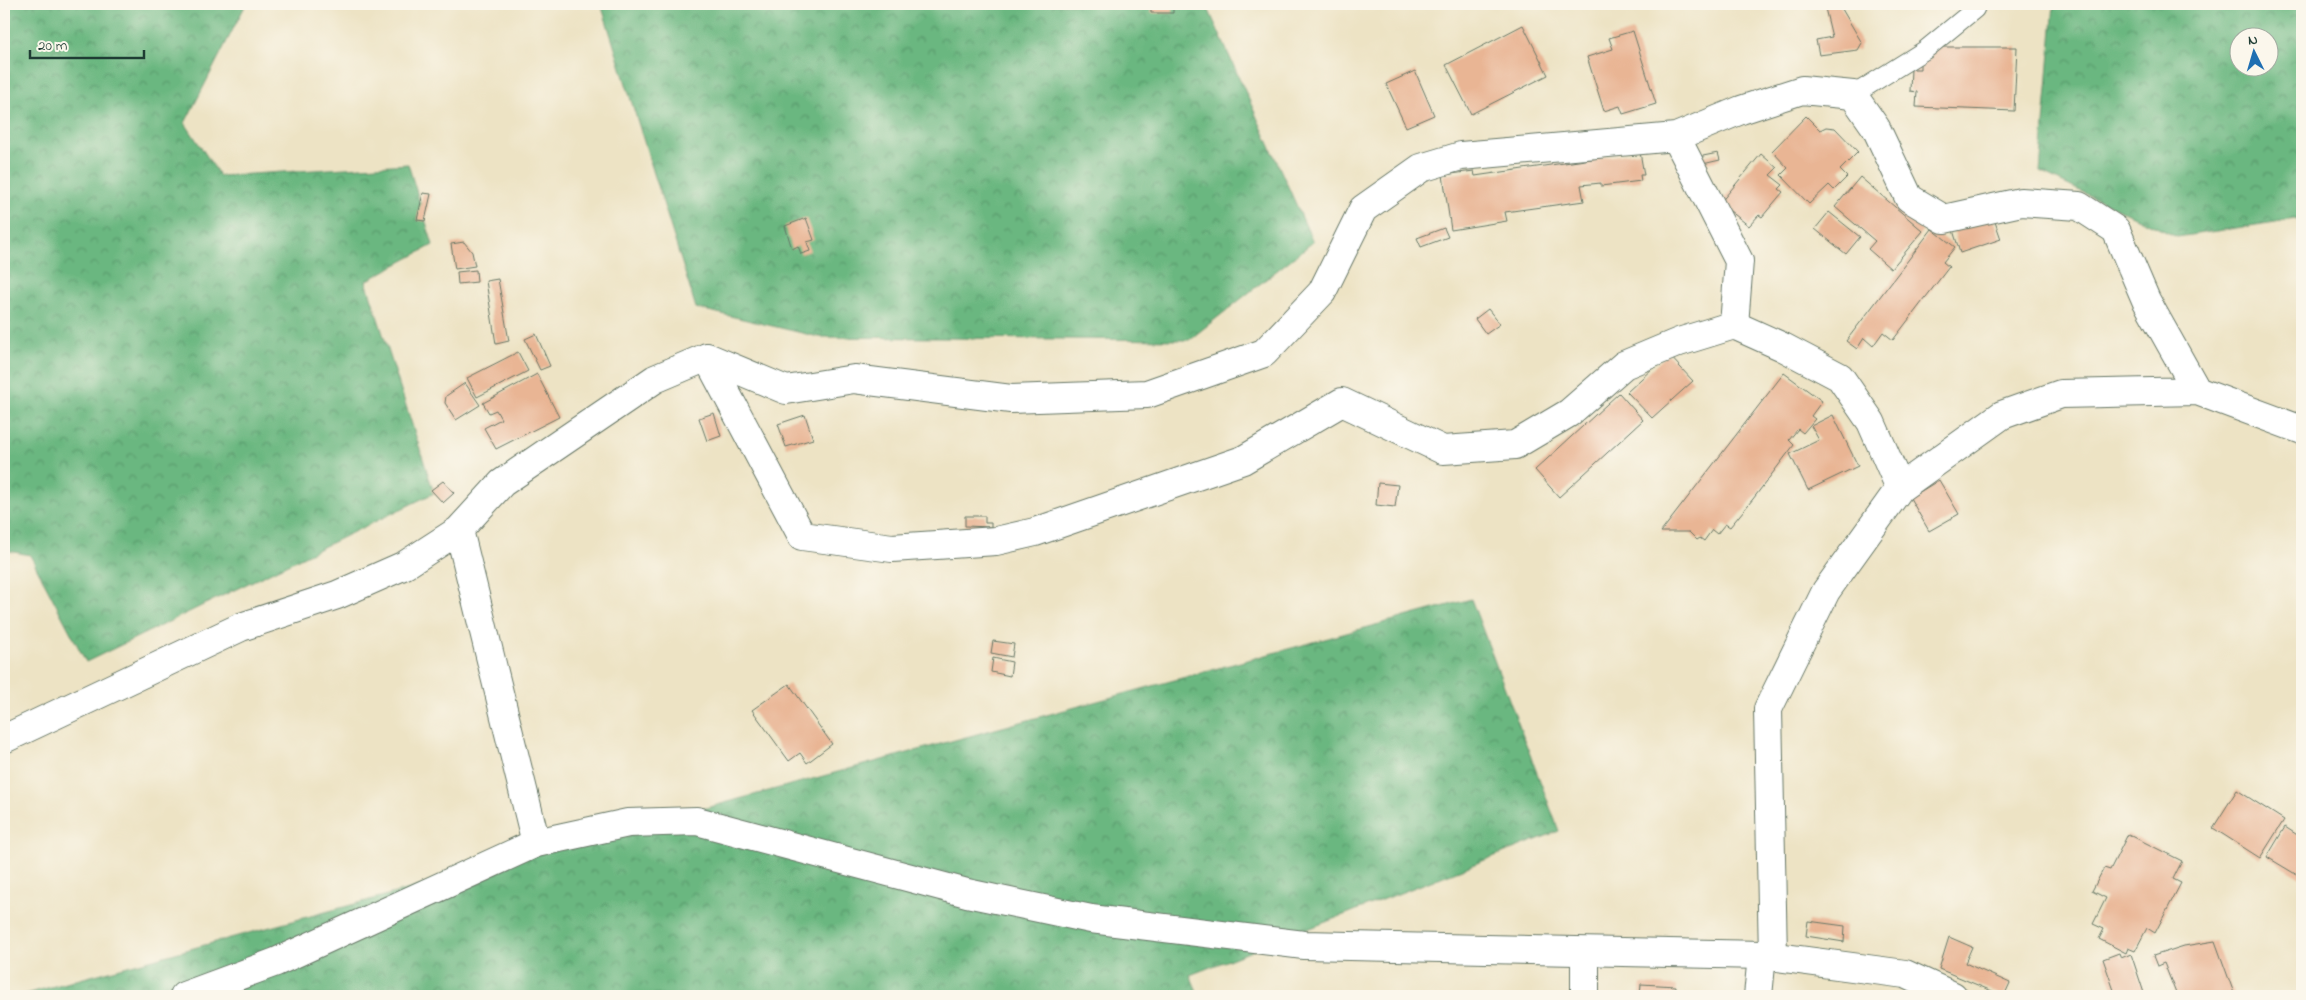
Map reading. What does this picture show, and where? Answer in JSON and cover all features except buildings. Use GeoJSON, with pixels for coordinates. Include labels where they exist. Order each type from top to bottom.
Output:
{"type":"FeatureCollection","features":[{"type":"Feature","properties":{"kind":"street"},"geometry":{"type":"LineString","coordinates":[[4,739],[241,628],[337,595],[404,565],[460,530],[502,483],[655,379],[707,357],[786,390],[854,380],[1011,399],[1147,394],[1264,353],[1322,292],[1363,210],[1420,168],[1461,156],[1676,137],[1741,110],[1802,90],[1853,95],[1876,128],[1909,198],[1944,218],[2021,202],[2079,206],[2116,230],[2146,300],[2197,391]]}},
{"type":"Feature","properties":{"kind":"street"},"geometry":{"type":"LineString","coordinates":[[1676,137],[1738,260],[1734,325]]}},
{"type":"Feature","properties":{"kind":"street"},"geometry":{"type":"LineString","coordinates":[[707,357],[802,536],[892,548],[996,541],[1035,532],[1243,460],[1342,402],[1443,450],[1515,445],[1569,413],[1624,364],[1679,342],[1734,325],[1783,347],[1840,377],[1871,422],[1900,488]]}},
{"type":"Feature","properties":{"kind":"street"},"geometry":{"type":"LineString","coordinates":[[1758,996],[1768,956],[1768,709],[1826,591],[1900,488],[2002,415],[2060,394],[2197,391],[2302,430]]}},
{"type":"Feature","properties":{"kind":"street"},"geometry":{"type":"LineString","coordinates":[[460,530],[536,843]]}},
{"type":"Feature","properties":{"kind":"street"},"geometry":{"type":"LineString","coordinates":[[184,996],[276,962],[536,843],[628,823],[696,821],[967,893],[1091,919],[1304,944],[1768,956],[1905,974],[1954,996]]}},
{"type":"Feature","properties":{"kind":"street"},"geometry":{"type":"LineString","coordinates":[[1585,952],[1585,996]]}},
{"type":"Feature","properties":{"kind":"lane"},"geometry":{"type":"LineString","coordinates":[[1853,95],[1925,50],[1975,9],[1977,4]]}},
{"type":"Feature","properties":{"kind":"green space"},"geometry":{"type":"Polygon","coordinates":[[[4,4],[246,4],[185,123],[220,176],[408,164],[433,245],[366,281],[434,493],[86,662],[30,555],[4,550],[4,4]]]}},
{"type":"Feature","properties":{"kind":"green space"},"geometry":{"type":"Polygon","coordinates":[[[601,4],[1206,4],[1313,242],[1189,340],[819,337],[696,308],[601,4]]]}},
{"type":"Feature","properties":{"kind":"green space"},"geometry":{"type":"Polygon","coordinates":[[[2054,4],[2302,4],[2302,218],[2177,237],[2040,172],[2054,4]]]}},
{"type":"Feature","properties":{"kind":"green space"},"geometry":{"type":"Polygon","coordinates":[[[1471,599],[1559,831],[1190,975],[1199,996],[18,996],[1471,599]]]}}]}
